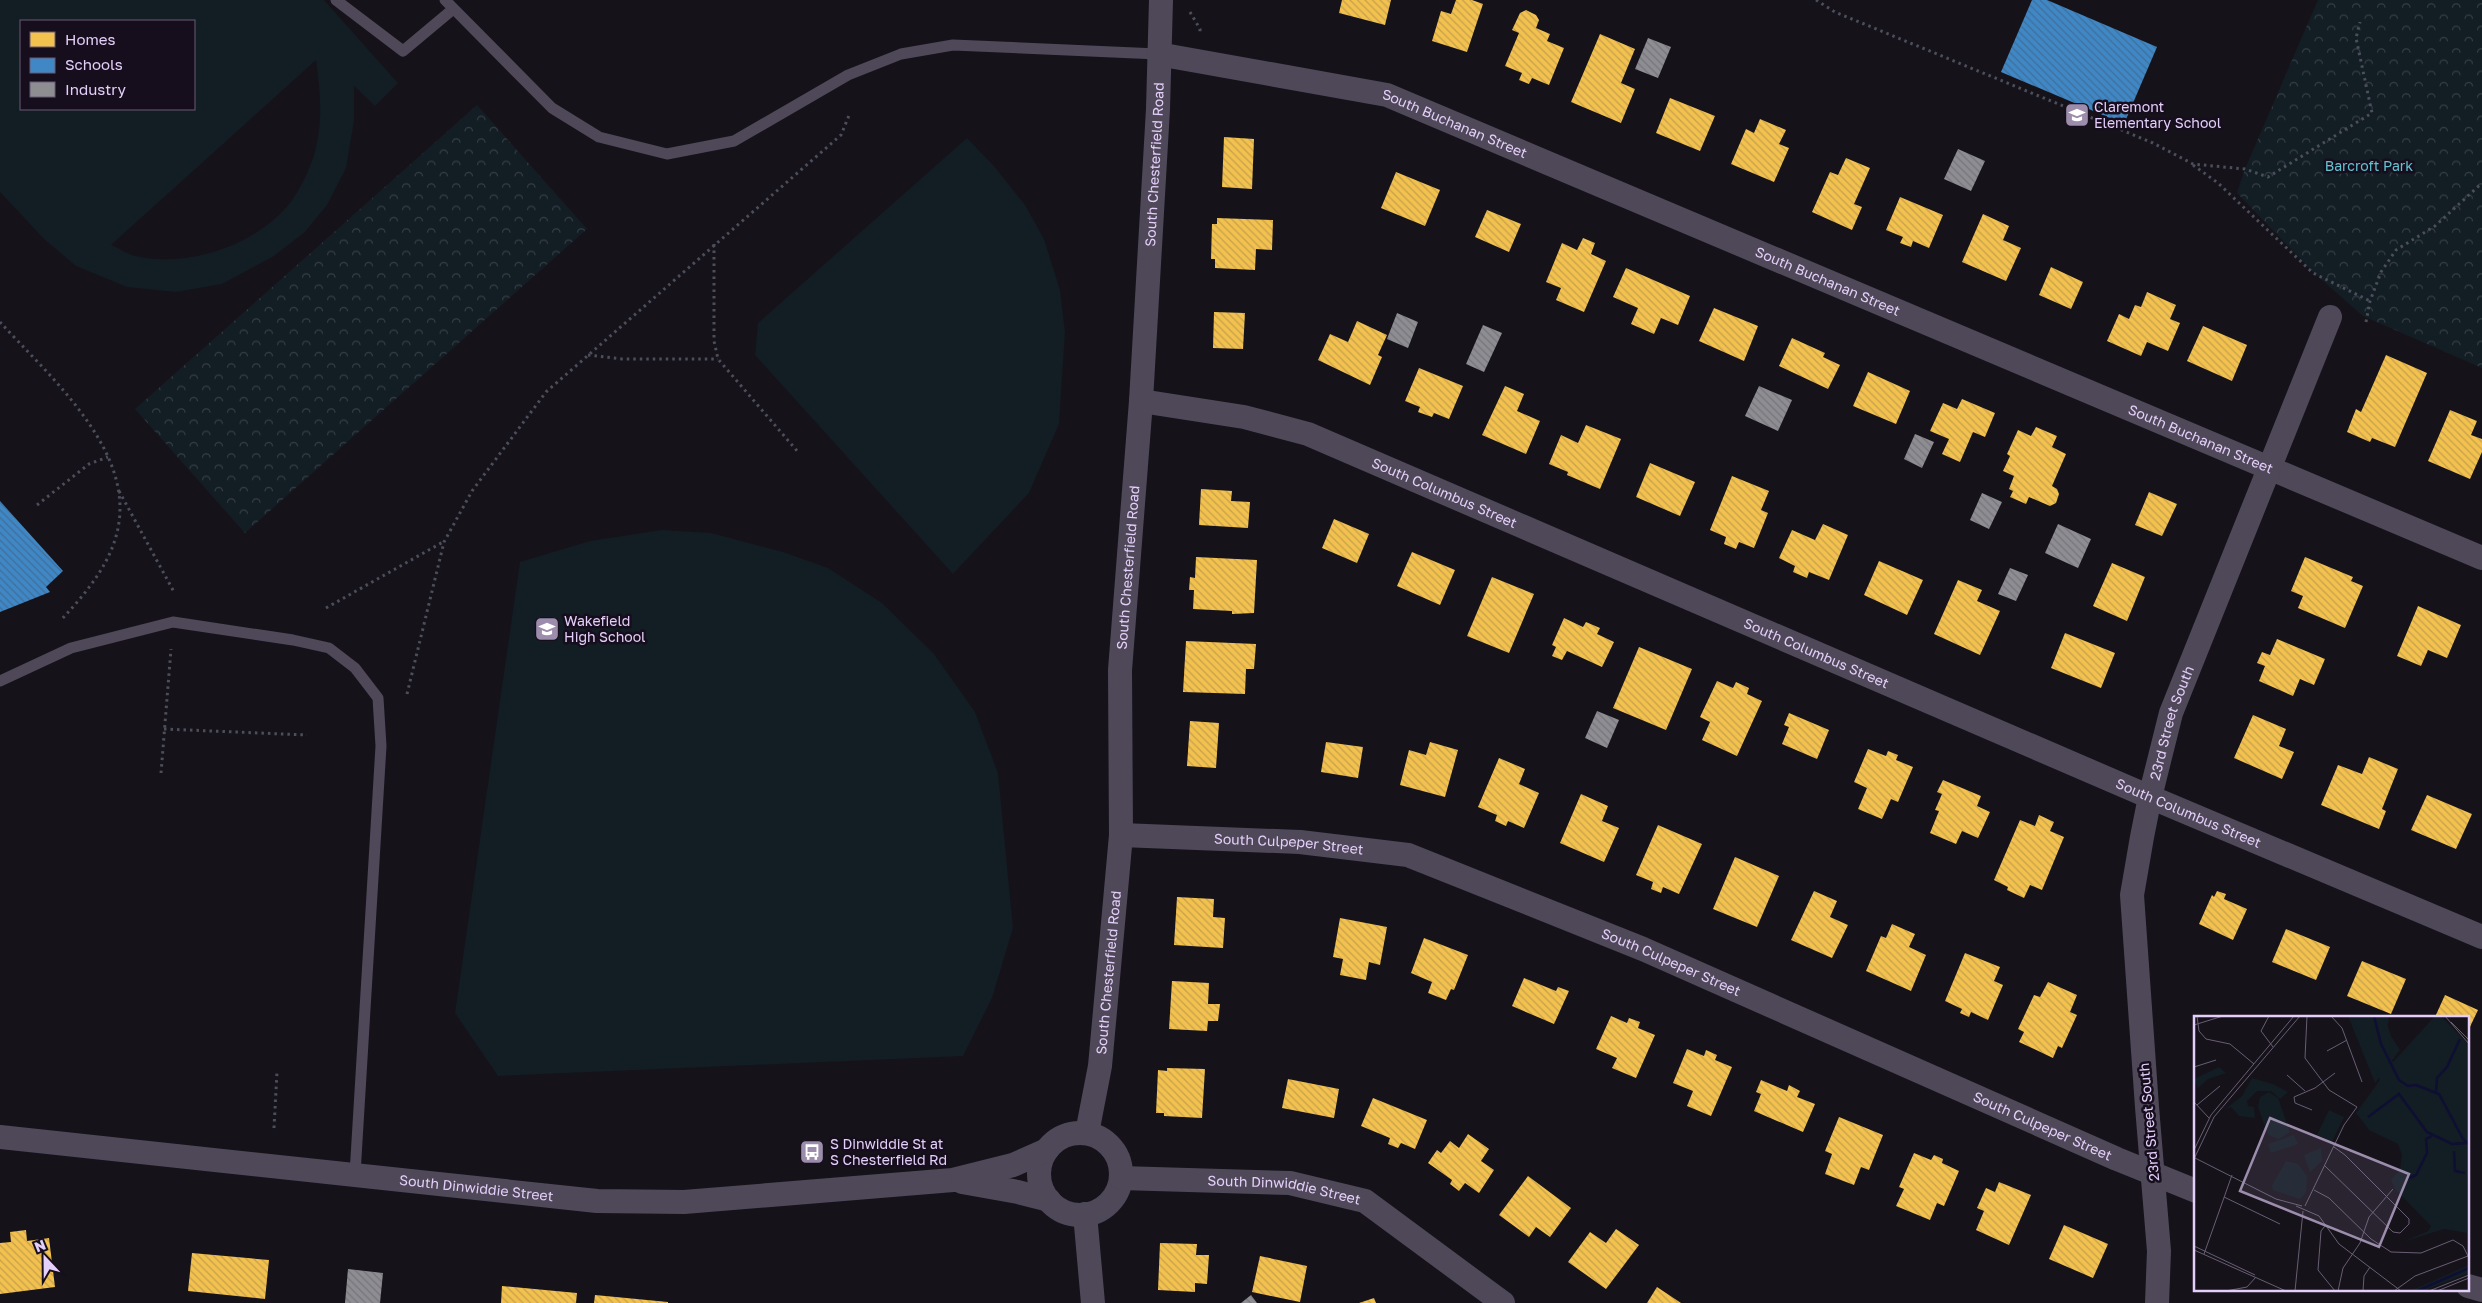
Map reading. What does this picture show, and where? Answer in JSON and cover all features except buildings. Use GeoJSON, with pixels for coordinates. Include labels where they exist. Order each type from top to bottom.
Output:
{"type":"FeatureCollection","features":[{"type":"Feature","properties":{"kind":"street","name":"South Chesterfield Road"},"geometry":{"type":"LineString","coordinates":[[1087,1133],[1100,1066],[1121,835],[1120,670],[1141,401],[1158,109],[1158,54],[1162,0]]}},
{"type":"Feature","properties":{"kind":"street","name":"South Buchanan Street"},"geometry":{"type":"LineString","coordinates":[[1158,54],[1386,95],[2482,558]]}},
{"type":"Feature","properties":{"kind":"street","name":"23rd Street South"},"geometry":{"type":"LineString","coordinates":[[2157,1303],[2159,1251],[2132,895],[2150,797],[2171,713],[2330,317]]}},
{"type":"Feature","properties":{"kind":"street","name":"South Columbus Street"},"geometry":{"type":"LineString","coordinates":[[1141,401],[1244,417],[1308,434],[2150,797],[2482,937]]}},
{"type":"Feature","properties":{"kind":"street","name":"South Culpeper Street"},"geometry":{"type":"LineString","coordinates":[[1121,835],[1300,842],[1408,855],[1643,949],[2194,1190]]}},
{"type":"Feature","properties":{"kind":"street"},"geometry":{"type":"LineString","coordinates":[[1087,1133],[1107,1143],[1115,1153],[1120,1165],[1121,1178],[1117,1191],[1110,1203],[1098,1210],[1085,1214],[1072,1214],[1059,1209],[1049,1200],[1042,1188],[1039,1175],[1041,1162],[1047,1150],[1057,1141],[1068,1135],[1087,1133]]}},
{"type":"Feature","properties":{"kind":"street","name":"South Dinwiddie Street"},"geometry":{"type":"LineString","coordinates":[[0,1137],[597,1201],[684,1202],[953,1180],[1012,1165],[1047,1150]]}},
{"type":"Feature","properties":{"kind":"street","name":"South Dinwiddie Street"},"geometry":{"type":"LineString","coordinates":[[1121,1178],[1290,1183],[1366,1201],[1503,1303]]}},
{"type":"Feature","properties":{"kind":"street","name":"South Dinwiddie Street"},"geometry":{"type":"LineString","coordinates":[[953,1180],[1018,1192],[1049,1200]]}},
{"type":"Feature","properties":{"kind":"street"},"geometry":{"type":"LineString","coordinates":[[1085,1214],[1093,1303]]}},
{"type":"Feature","properties":{"kind":"lane"},"geometry":{"type":"LineString","coordinates":[[336,0],[403,51],[452,10]]}},
{"type":"Feature","properties":{"kind":"lane"},"geometry":{"type":"LineString","coordinates":[[445,0],[452,10],[552,108],[599,137],[667,154],[734,141],[848,74],[901,54],[953,45],[1158,54]]}},
{"type":"Feature","properties":{"kind":"lane"},"geometry":{"type":"LineString","coordinates":[[0,682],[70,648],[173,622],[293,640],[329,648],[355,668],[378,698],[381,746],[354,1174]]}},
{"type":"Feature","properties":{"kind":"path"},"geometry":{"type":"LineString","coordinates":[[1816,0],[1835,12],[2153,143],[2193,164],[2218,184],[2313,273],[2370,301]]}},
{"type":"Feature","properties":{"kind":"path"},"geometry":{"type":"LineString","coordinates":[[2193,164],[2245,169],[2268,178],[2372,113],[2356,38],[2360,22]]}},
{"type":"Feature","properties":{"kind":"path"},"geometry":{"type":"LineString","coordinates":[[407,694],[444,542],[472,491],[546,392],[841,135],[850,113]]}},
{"type":"Feature","properties":{"kind":"path"},"geometry":{"type":"LineString","coordinates":[[2366,322],[2370,301],[2381,272],[2396,250],[2435,226],[2482,183]]}},
{"type":"Feature","properties":{"kind":"path"},"geometry":{"type":"LineString","coordinates":[[714,244],[714,341],[718,359],[798,452]]}},
{"type":"Feature","properties":{"kind":"path"},"geometry":{"type":"LineString","coordinates":[[0,322],[88,421],[108,457],[119,490],[174,592]]}},
{"type":"Feature","properties":{"kind":"path"},"geometry":{"type":"LineString","coordinates":[[588,355],[622,359],[718,359]]}},
{"type":"Feature","properties":{"kind":"path"},"geometry":{"type":"LineString","coordinates":[[37,504],[89,464],[108,457]]}},
{"type":"Feature","properties":{"kind":"path"},"geometry":{"type":"LineString","coordinates":[[62,619],[85,595],[109,556],[119,522],[119,490]]}},
{"type":"Feature","properties":{"kind":"path"},"geometry":{"type":"LineString","coordinates":[[326,608],[444,542]]}},
{"type":"Feature","properties":{"kind":"path"},"geometry":{"type":"LineString","coordinates":[[160,773],[171,648]]}},
{"type":"Feature","properties":{"kind":"path"},"geometry":{"type":"LineString","coordinates":[[164,729],[307,735]]}},
{"type":"Feature","properties":{"kind":"path"},"geometry":{"type":"LineString","coordinates":[[274,1128],[277,1072]]}},
{"type":"Feature","properties":{"kind":"green space"},"geometry":{"type":"Polygon","coordinates":[[[0,0],[324,0],[398,83],[375,106],[354,86],[354,121],[346,168],[327,205],[305,232],[274,256],[222,284],[176,292],[127,287],[76,266],[44,239],[0,192],[0,0]],[[316,60],[111,245],[135,256],[154,259],[193,257],[231,246],[265,226],[280,214],[292,200],[311,164],[318,136],[320,93],[316,60]]]}},
{"type":"Feature","properties":{"kind":"green space","name":"Barcroft Park"},"geometry":{"type":"Polygon","coordinates":[[[2318,0],[2482,0],[2482,368],[2363,316],[2313,272],[2237,193],[2245,169],[2318,0]]]}},
{"type":"Feature","properties":{"kind":"green space"},"geometry":{"type":"Polygon","coordinates":[[[477,105],[587,229],[245,533],[135,409],[477,105]]]}},
{"type":"Feature","properties":{"kind":"green space"},"geometry":{"type":"Polygon","coordinates":[[[967,138],[994,166],[1025,205],[1044,239],[1060,290],[1065,332],[1059,424],[1029,493],[953,574],[755,355],[758,323],[967,138]]]}},
{"type":"Feature","properties":{"kind":"green space"},"geometry":{"type":"Polygon","coordinates":[[[662,530],[711,533],[783,552],[828,568],[882,603],[934,654],[975,712],[998,773],[1013,928],[992,998],[963,1056],[498,1076],[455,1013],[520,562],[590,541],[662,530]]]}},
{"type":"Feature","properties":{"kind":"place","name":"Claremont Elementary School"},"geometry":{"type":"Point","coordinates":[2077,115]}},
{"type":"Feature","properties":{"kind":"place","name":"Wakefield High School"},"geometry":{"type":"Point","coordinates":[547,629]}},
{"type":"Feature","properties":{"kind":"place","name":"S Dinwiddie St at S Chesterfield Rd"},"geometry":{"type":"Point","coordinates":[812,1152]}}]}
